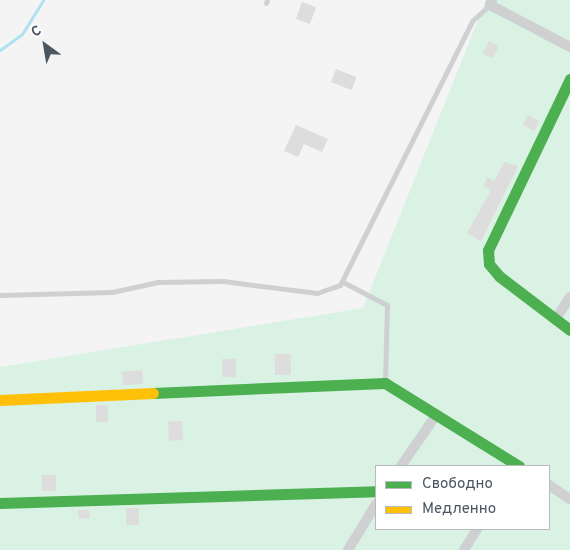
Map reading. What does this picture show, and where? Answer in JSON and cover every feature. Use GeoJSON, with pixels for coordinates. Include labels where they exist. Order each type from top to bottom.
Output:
{"type":"FeatureCollection","features":[{"type":"Feature","properties":{"kind":"street"},"geometry":{"type":"LineString","coordinates":[[491,2],[570,47]]}},
{"type":"Feature","properties":{"kind":"street"},"geometry":{"type":"LineString","coordinates":[[570,79],[488,250],[490,264],[499,276],[570,330]]}},
{"type":"Feature","properties":{"kind":"street"},"geometry":{"type":"LineString","coordinates":[[555,320],[570,296]]}},
{"type":"Feature","properties":{"kind":"street"},"geometry":{"type":"LineString","coordinates":[[0,400],[385,383],[516,465]]}},
{"type":"Feature","properties":{"kind":"street"},"geometry":{"type":"LineString","coordinates":[[402,465],[437,414]]}},
{"type":"Feature","properties":{"kind":"street"},"geometry":{"type":"LineString","coordinates":[[550,486],[570,498]]}},
{"type":"Feature","properties":{"kind":"street"},"geometry":{"type":"LineString","coordinates":[[0,503],[375,491]]}},
{"type":"Feature","properties":{"kind":"street"},"geometry":{"type":"LineString","coordinates":[[348,550],[375,506]]}},
{"type":"Feature","properties":{"kind":"street"},"geometry":{"type":"LineString","coordinates":[[464,550],[476,530]]}},
{"type":"Feature","properties":{"kind":"lane"},"geometry":{"type":"LineString","coordinates":[[0,295],[112,292],[158,282],[223,281],[317,293],[343,282],[472,21],[491,2]]}},
{"type":"Feature","properties":{"kind":"lane"},"geometry":{"type":"LineString","coordinates":[[343,282],[387,305],[385,383]]}},
{"type":"Feature","properties":{"kind":"green space"},"geometry":{"type":"Polygon","coordinates":[[[486,0],[570,0],[570,550],[0,550],[0,367],[363,308],[486,0]]]}},
{"type":"Feature","properties":{"kind":"building"},"geometry":{"type":"Polygon","coordinates":[[[302,2],[316,7],[310,24],[296,19],[302,2]]]}},
{"type":"Feature","properties":{"kind":"building"},"geometry":{"type":"Polygon","coordinates":[[[489,41],[499,46],[492,58],[483,53],[489,41]]]}},
{"type":"Feature","properties":{"kind":"building"},"geometry":{"type":"Polygon","coordinates":[[[336,69],[357,77],[352,90],[331,82],[336,69]]]}},
{"type":"Feature","properties":{"kind":"building"},"geometry":{"type":"Polygon","coordinates":[[[528,115],[539,121],[534,131],[523,125],[528,115]]]}},
{"type":"Feature","properties":{"kind":"building"},"geometry":{"type":"Polygon","coordinates":[[[296,125],[328,139],[322,152],[304,144],[298,157],[284,151],[296,125]]]}},
{"type":"Feature","properties":{"kind":"building"},"geometry":{"type":"Polygon","coordinates":[[[504,162],[518,166],[481,241],[467,233],[491,190],[483,186],[487,177],[494,181],[504,162]]]}},
{"type":"Feature","properties":{"kind":"building"},"geometry":{"type":"Polygon","coordinates":[[[275,354],[291,354],[291,375],[275,375],[275,354]]]}},
{"type":"Feature","properties":{"kind":"building"},"geometry":{"type":"Polygon","coordinates":[[[222,359],[236,359],[236,377],[222,377],[222,359]]]}},
{"type":"Feature","properties":{"kind":"building"},"geometry":{"type":"Polygon","coordinates":[[[142,370],[143,384],[123,385],[122,371],[142,370]]]}},
{"type":"Feature","properties":{"kind":"building"},"geometry":{"type":"Polygon","coordinates":[[[96,405],[108,405],[108,422],[96,422],[96,405]]]}},
{"type":"Feature","properties":{"kind":"building"},"geometry":{"type":"Polygon","coordinates":[[[182,421],[183,440],[169,441],[168,422],[182,421]]]}},
{"type":"Feature","properties":{"kind":"building"},"geometry":{"type":"Polygon","coordinates":[[[42,475],[56,475],[56,491],[42,491],[42,475]]]}},
{"type":"Feature","properties":{"kind":"building"},"geometry":{"type":"Polygon","coordinates":[[[126,508],[139,508],[139,525],[126,525],[126,508]]]}},
{"type":"Feature","properties":{"kind":"building"},"geometry":{"type":"Polygon","coordinates":[[[78,510],[89,510],[90,518],[79,519],[78,510]]]}},
{"type":"Feature","properties":{"kind":"waterway"},"geometry":{"type":"LineString","coordinates":[[0,50],[22,34],[43,0]]}},
{"type":"Feature","properties":{"kind":"traffic: fast"},"geometry":{"type":"LineString","coordinates":[[570,79],[488,250],[489,264],[499,276],[570,330]]}},
{"type":"Feature","properties":{"kind":"traffic: fast"},"geometry":{"type":"LineString","coordinates":[[153,393],[385,383],[517,465]]}},
{"type":"Feature","properties":{"kind":"traffic: fast"},"geometry":{"type":"LineString","coordinates":[[0,503],[375,491]]}},
{"type":"Feature","properties":{"kind":"traffic: slow"},"geometry":{"type":"LineString","coordinates":[[0,400],[153,393]]}}]}
